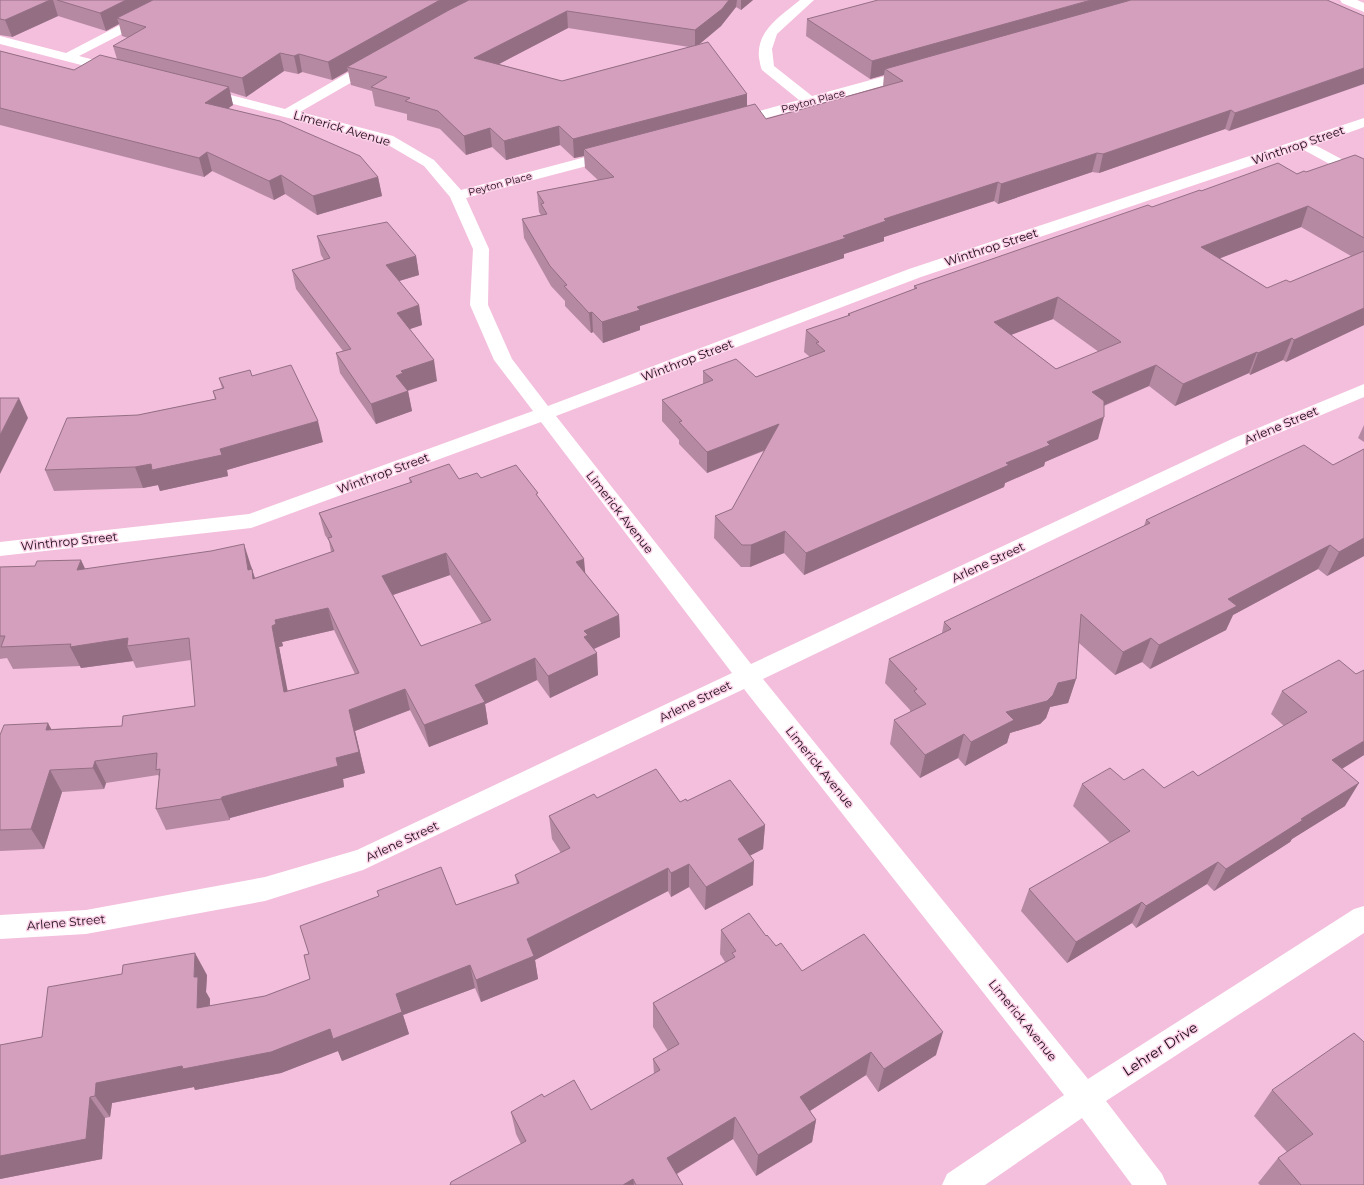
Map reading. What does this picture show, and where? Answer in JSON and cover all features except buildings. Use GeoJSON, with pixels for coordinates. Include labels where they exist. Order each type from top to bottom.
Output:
{"type":"FeatureCollection","features":[{"type":"Feature","properties":{"kind":"street"},"geometry":{"type":"LineString","coordinates":[[68,57],[178,0]]}},
{"type":"Feature","properties":{"kind":"street"},"geometry":{"type":"LineString","coordinates":[[808,0],[771,32],[765,49],[767,67],[811,102]]}},
{"type":"Feature","properties":{"kind":"street"},"geometry":{"type":"LineString","coordinates":[[1346,0],[1364,8]]}},
{"type":"Feature","properties":{"kind":"street"},"geometry":{"type":"LineString","coordinates":[[0,40],[136,75]]}},
{"type":"Feature","properties":{"kind":"street"},"geometry":{"type":"LineString","coordinates":[[288,113],[387,56]]}},
{"type":"Feature","properties":{"kind":"street","name":"Peyton Place"},"geometry":{"type":"LineString","coordinates":[[719,126],[811,102],[925,69]]}},
{"type":"Feature","properties":{"kind":"street","name":"Limerick Avenue"},"geometry":{"type":"LineString","coordinates":[[182,86],[388,139],[429,163],[457,196],[481,249],[479,305],[503,360],[747,676],[1085,1098],[1151,1185]]}},
{"type":"Feature","properties":{"kind":"street","name":"Winthrop Street"},"geometry":{"type":"LineString","coordinates":[[0,549],[251,521],[544,414],[915,273],[1303,144],[1364,122]]}},
{"type":"Feature","properties":{"kind":"street"},"geometry":{"type":"LineString","coordinates":[[1303,144],[1364,177]]}},
{"type":"Feature","properties":{"kind":"street","name":"Peyton Place"},"geometry":{"type":"LineString","coordinates":[[457,196],[628,150]]}},
{"type":"Feature","properties":{"kind":"street","name":"Arlene Street"},"geometry":{"type":"LineString","coordinates":[[0,927],[86,922],[257,890],[363,859],[1241,442],[1364,390]]}},
{"type":"Feature","properties":{"kind":"street","name":"Lehrer Drive"},"geometry":{"type":"LineString","coordinates":[[958,1185],[1085,1098],[1364,918]]}}]}
